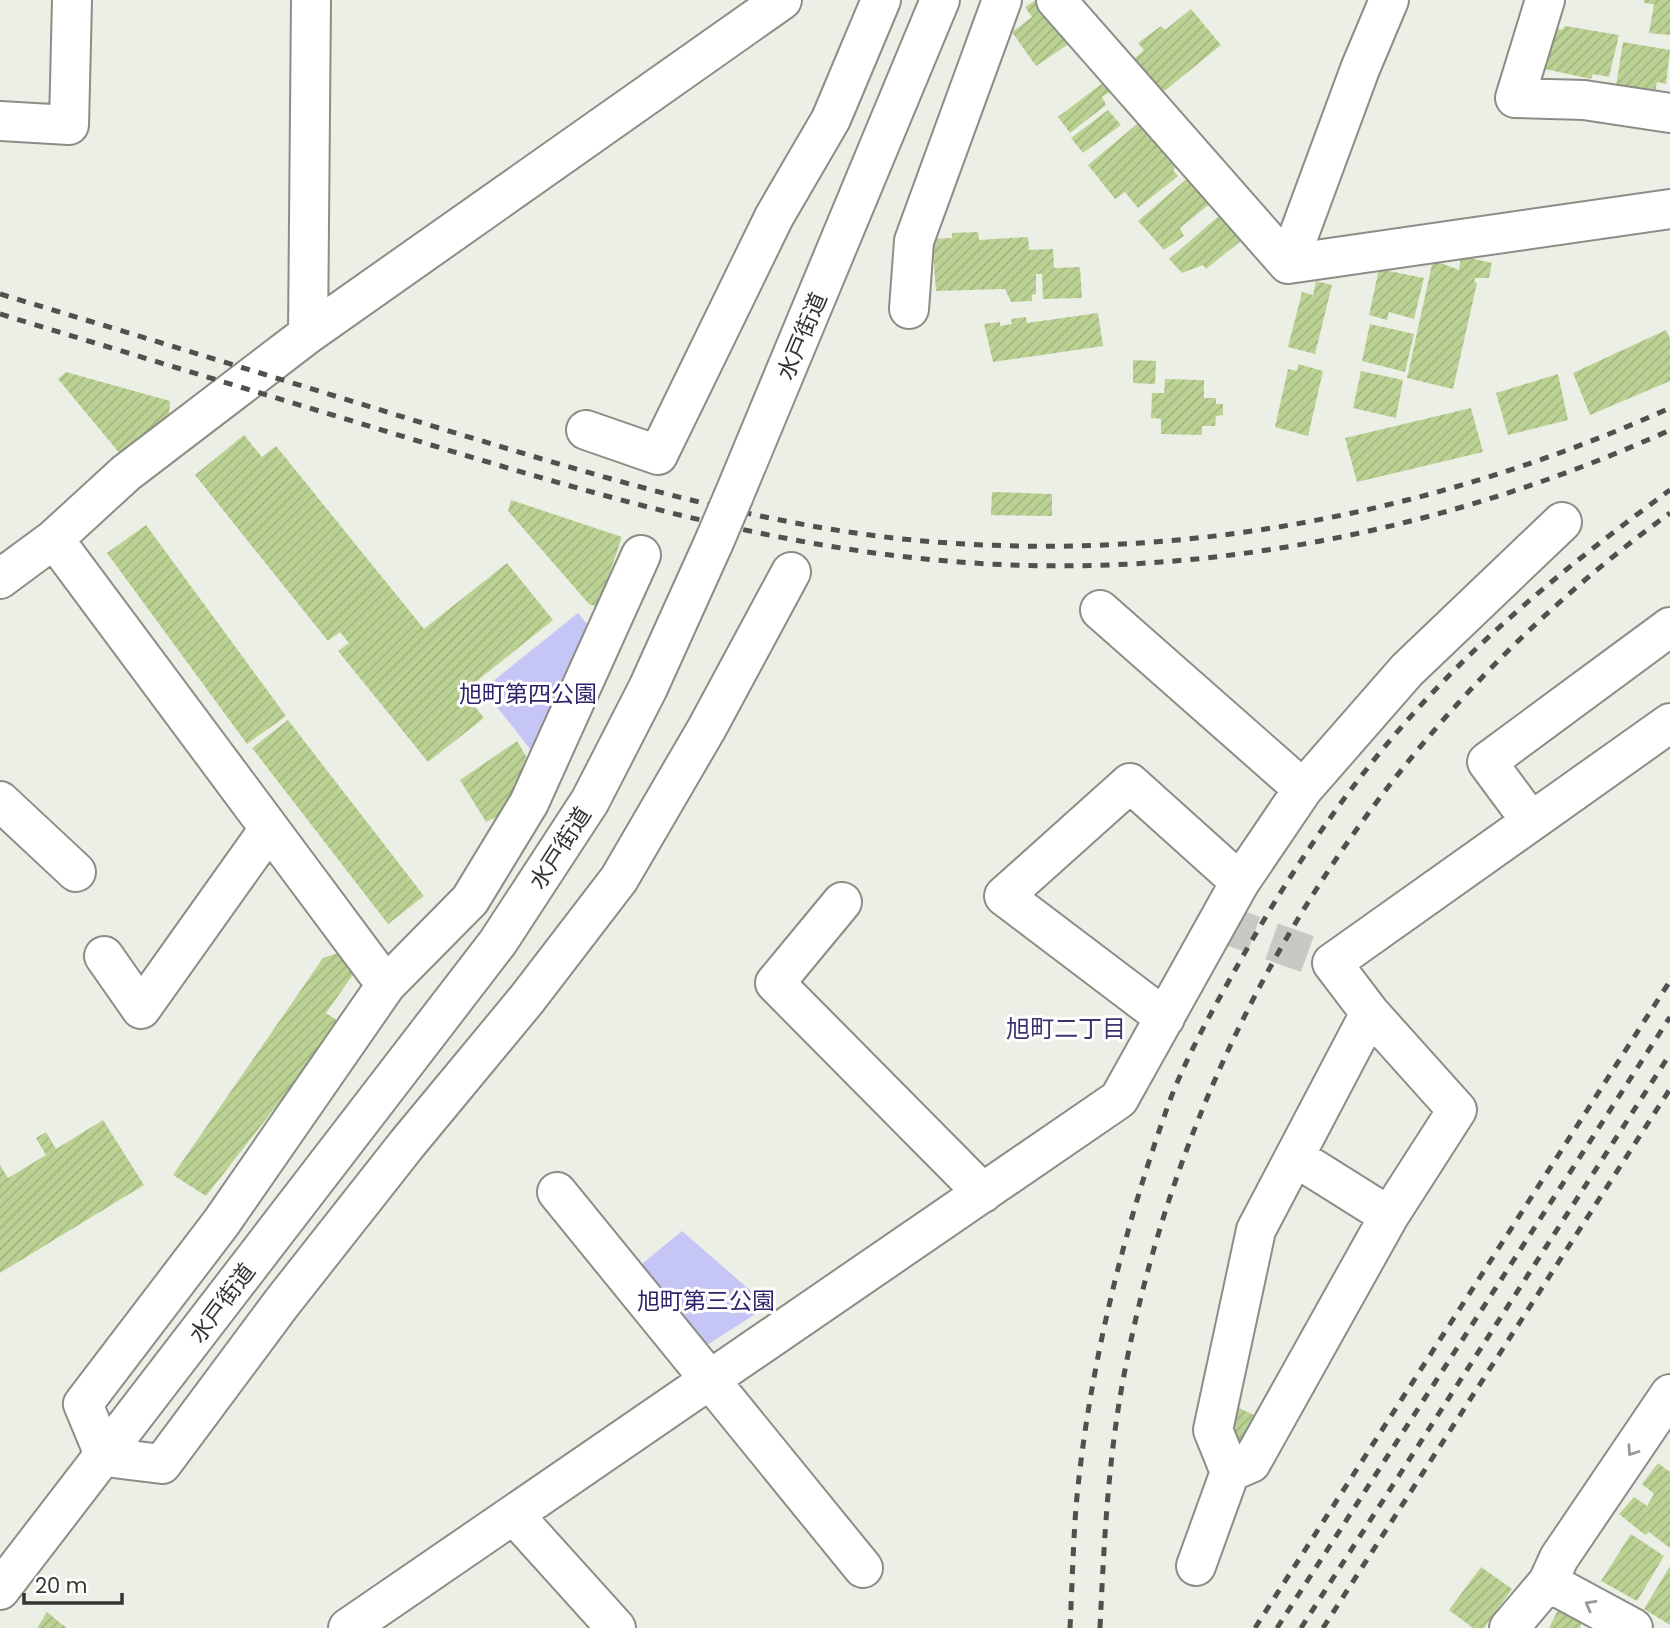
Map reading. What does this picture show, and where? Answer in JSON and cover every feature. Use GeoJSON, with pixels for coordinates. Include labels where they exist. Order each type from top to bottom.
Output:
{"type":"FeatureCollection","features":[{"type":"Feature","properties":{"kind":"main road"},"geometry":{"type":"LineString","coordinates":[[0,121],[69,125],[72,0]]}},
{"type":"Feature","properties":{"kind":"main road"},"geometry":{"type":"LineString","coordinates":[[308,334],[311,0]]}},
{"type":"Feature","properties":{"kind":"main road"},"geometry":{"type":"LineString","coordinates":[[0,579],[54,539],[126,473],[308,334],[782,0]]}},
{"type":"Feature","properties":{"kind":"main road"},"geometry":{"type":"LineString","coordinates":[[586,430],[658,455],[774,217],[831,119],[881,0]]}},
{"type":"Feature","properties":{"kind":"main road","name":"水戸街道"},"geometry":{"type":"LineString","coordinates":[[0,1590],[106,1457],[409,1054],[498,942],[590,802],[648,688],[714,542],[940,0]]}},
{"type":"Feature","properties":{"kind":"main road"},"geometry":{"type":"LineString","coordinates":[[909,309],[914,241],[1002,0]]}},
{"type":"Feature","properties":{"kind":"main road"},"geometry":{"type":"LineString","coordinates":[[1056,0],[1288,264]]}},
{"type":"Feature","properties":{"kind":"main road"},"geometry":{"type":"LineString","coordinates":[[1288,264],[1360,69],[1389,0]]}},
{"type":"Feature","properties":{"kind":"main road"},"geometry":{"type":"LineString","coordinates":[[1545,0],[1515,98],[1584,100],[1670,114]]}},
{"type":"Feature","properties":{"kind":"main road"},"geometry":{"type":"LineString","coordinates":[[1288,264],[1670,209]]}},
{"type":"Feature","properties":{"kind":"main road"},"geometry":{"type":"LineString","coordinates":[[348,1628],[1119,1099],[1240,882],[1303,789],[1406,670],[1562,522]]}},
{"type":"Feature","properties":{"kind":"main road"},"geometry":{"type":"LineString","coordinates":[[54,539],[386,985]]}},
{"type":"Feature","properties":{"kind":"main road"},"geometry":{"type":"LineString","coordinates":[[641,555],[529,803],[470,900],[386,985],[221,1223],[83,1404],[106,1457],[162,1464],[374,1186],[527,999],[619,878],[707,728],[791,572]]}},
{"type":"Feature","properties":{"kind":"main road"},"geometry":{"type":"LineString","coordinates":[[1100,610],[1303,789]]}},
{"type":"Feature","properties":{"kind":"main road"},"geometry":{"type":"LineString","coordinates":[[1530,820],[1487,762],[1670,626]]}},
{"type":"Feature","properties":{"kind":"main road"},"geometry":{"type":"LineString","coordinates":[[1230,1472],[1251,1463],[1389,1216],[1457,1110],[1370,1013],[1332,963],[1670,723]]}},
{"type":"Feature","properties":{"kind":"main road"},"geometry":{"type":"LineString","coordinates":[[1165,1018],[1004,896],[1130,783],[1240,882]]}},
{"type":"Feature","properties":{"kind":"main road"},"geometry":{"type":"LineString","coordinates":[[0,801],[76,872]]}},
{"type":"Feature","properties":{"kind":"main road"},"geometry":{"type":"LineString","coordinates":[[104,956],[141,1009],[269,829]]}},
{"type":"Feature","properties":{"kind":"main road"},"geometry":{"type":"LineString","coordinates":[[842,902],[775,983],[983,1194]]}},
{"type":"Feature","properties":{"kind":"main road"},"geometry":{"type":"LineString","coordinates":[[1196,1566],[1230,1472],[1213,1430],[1255,1230],[1370,1013]]}},
{"type":"Feature","properties":{"kind":"main road"},"geometry":{"type":"LineString","coordinates":[[1296,1157],[1389,1216]]}},
{"type":"Feature","properties":{"kind":"main road"},"geometry":{"type":"LineString","coordinates":[[557,1192],[863,1568]]}},
{"type":"Feature","properties":{"kind":"main road"},"geometry":{"type":"LineString","coordinates":[[1517,1626],[1548,1582],[1559,1558],[1670,1394]]}},
{"type":"Feature","properties":{"kind":"main road"},"geometry":{"type":"LineString","coordinates":[[514,1515],[616,1628]]}},
{"type":"Feature","properties":{"kind":"main road"},"geometry":{"type":"LineString","coordinates":[[1548,1582],[1633,1628]]}},
{"type":"Feature","properties":{"kind":"green space","name":"旭町第四公園"},"geometry":{"type":"Polygon","coordinates":[[[578,613],[592,630],[534,754],[483,689],[578,613]]]}},
{"type":"Feature","properties":{"kind":"green space","name":"旭町第三公園"},"geometry":{"type":"Polygon","coordinates":[[[682,1231],[768,1306],[696,1352],[637,1268],[682,1231]]]}},
{"type":"Feature","properties":{"kind":"building"},"geometry":{"type":"Polygon","coordinates":[[[1036,0],[1044,0],[1076,39],[1036,66],[1012,32],[1032,17],[1025,7],[1036,0]]]}},
{"type":"Feature","properties":{"kind":"building"},"geometry":{"type":"Polygon","coordinates":[[[1644,0],[1670,0],[1670,35],[1649,33],[1654,4],[1644,3],[1644,0]]]}},
{"type":"Feature","properties":{"kind":"building"},"geometry":{"type":"Polygon","coordinates":[[[1191,9],[1221,45],[1162,93],[1134,59],[1144,50],[1138,43],[1161,26],[1165,30],[1191,9]]]}},
{"type":"Feature","properties":{"kind":"building"},"geometry":{"type":"Polygon","coordinates":[[[1565,26],[1619,35],[1609,77],[1593,74],[1591,79],[1536,67],[1550,27],[1562,30],[1565,26]]]}},
{"type":"Feature","properties":{"kind":"building"},"geometry":{"type":"Polygon","coordinates":[[[1623,42],[1670,50],[1666,84],[1657,82],[1655,92],[1616,86],[1623,42]]]}},
{"type":"Feature","properties":{"kind":"building"},"geometry":{"type":"Polygon","coordinates":[[[1104,82],[1111,91],[1102,97],[1106,105],[1070,133],[1058,117],[1104,82]]]}},
{"type":"Feature","properties":{"kind":"building"},"geometry":{"type":"Polygon","coordinates":[[[1108,110],[1121,125],[1083,153],[1071,138],[1108,110]]]}},
{"type":"Feature","properties":{"kind":"building"},"geometry":{"type":"Polygon","coordinates":[[[1142,120],[1178,165],[1173,170],[1178,176],[1138,208],[1125,192],[1115,199],[1088,165],[1142,120]]]}},
{"type":"Feature","properties":{"kind":"building"},"geometry":{"type":"Polygon","coordinates":[[[1189,177],[1212,202],[1180,228],[1184,236],[1164,250],[1138,221],[1189,177]]]}},
{"type":"Feature","properties":{"kind":"building"},"geometry":{"type":"Polygon","coordinates":[[[1220,215],[1242,240],[1206,269],[1203,265],[1182,273],[1169,259],[1220,215]]]}},
{"type":"Feature","properties":{"kind":"building"},"geometry":{"type":"Polygon","coordinates":[[[978,232],[979,240],[1028,237],[1029,250],[1053,249],[1054,268],[1080,267],[1082,298],[1043,299],[1042,274],[1036,274],[1036,294],[1032,295],[1032,301],[1011,302],[1005,289],[936,291],[932,239],[952,238],[952,233],[978,232]]]}},
{"type":"Feature","properties":{"kind":"building"},"geometry":{"type":"Polygon","coordinates":[[[1461,256],[1492,263],[1489,278],[1475,278],[1474,281],[1477,283],[1453,389],[1407,378],[1433,260],[1459,270],[1461,256]]]}},
{"type":"Feature","properties":{"kind":"building"},"geometry":{"type":"Polygon","coordinates":[[[1379,269],[1424,278],[1414,319],[1389,312],[1387,320],[1369,315],[1379,269]]]}},
{"type":"Feature","properties":{"kind":"building"},"geometry":{"type":"Polygon","coordinates":[[[1316,281],[1332,285],[1315,354],[1288,347],[1302,292],[1313,295],[1316,281]]]}},
{"type":"Feature","properties":{"kind":"building"},"geometry":{"type":"Polygon","coordinates":[[[1098,313],[1103,346],[993,362],[984,324],[1000,322],[1000,326],[1012,324],[1011,319],[1026,317],[1027,323],[1098,313]]]}},
{"type":"Feature","properties":{"kind":"building"},"geometry":{"type":"Polygon","coordinates":[[[1370,324],[1414,334],[1405,372],[1362,361],[1370,324]]]}},
{"type":"Feature","properties":{"kind":"building"},"geometry":{"type":"Polygon","coordinates":[[[1666,330],[1670,339],[1670,381],[1590,415],[1573,373],[1666,330]]]}},
{"type":"Feature","properties":{"kind":"building"},"geometry":{"type":"Polygon","coordinates":[[[1133,360],[1156,361],[1155,384],[1133,383],[1133,360]]]}},
{"type":"Feature","properties":{"kind":"building"},"geometry":{"type":"Polygon","coordinates":[[[1298,364],[1323,371],[1308,436],[1275,427],[1288,369],[1297,371],[1298,364]]]}},
{"type":"Feature","properties":{"kind":"building"},"geometry":{"type":"Polygon","coordinates":[[[1361,371],[1403,380],[1396,418],[1353,408],[1361,371]]]}},
{"type":"Feature","properties":{"kind":"building"},"geometry":{"type":"Polygon","coordinates":[[[66,372],[170,401],[169,414],[121,455],[58,379],[66,372]]]}},
{"type":"Feature","properties":{"kind":"building"},"geometry":{"type":"Polygon","coordinates":[[[1558,374],[1568,420],[1508,435],[1496,393],[1558,374]]]}},
{"type":"Feature","properties":{"kind":"building"},"geometry":{"type":"Polygon","coordinates":[[[1165,379],[1204,380],[1204,398],[1216,398],[1216,404],[1223,404],[1223,415],[1216,416],[1215,426],[1202,426],[1202,435],[1161,434],[1161,419],[1151,418],[1152,393],[1164,393],[1165,379]]]}},
{"type":"Feature","properties":{"kind":"building"},"geometry":{"type":"Polygon","coordinates":[[[1471,408],[1483,452],[1357,482],[1345,438],[1471,408]]]}},
{"type":"Feature","properties":{"kind":"building"},"geometry":{"type":"Polygon","coordinates":[[[244,435],[262,457],[276,446],[424,629],[507,563],[553,620],[463,692],[484,718],[428,762],[338,651],[349,643],[340,632],[328,641],[195,475],[244,435]]]}},
{"type":"Feature","properties":{"kind":"building"},"geometry":{"type":"Polygon","coordinates":[[[992,492],[1052,494],[1052,516],[991,515],[992,492]]]}},
{"type":"Feature","properties":{"kind":"building"},"geometry":{"type":"Polygon","coordinates":[[[511,500],[622,537],[598,607],[589,604],[508,511],[511,500]]]}},
{"type":"Feature","properties":{"kind":"building"},"geometry":{"type":"Polygon","coordinates":[[[146,525],[286,716],[247,744],[107,553],[146,525]]]}},
{"type":"Feature","properties":{"kind":"building"},"geometry":{"type":"Polygon","coordinates":[[[288,720],[424,896],[388,924],[252,748],[288,720]]]}},
{"type":"Feature","properties":{"kind":"building"},"geometry":{"type":"Polygon","coordinates":[[[517,741],[526,756],[525,770],[506,812],[486,822],[460,780],[517,741]]]}},
{"type":"Feature","properties":{"kind":"building"},"geometry":{"type":"Polygon","coordinates":[[[338,953],[355,972],[326,1013],[341,1023],[206,1196],[173,1175],[323,958],[338,953]]]}},
{"type":"Feature","properties":{"kind":"building"},"geometry":{"type":"Polygon","coordinates":[[[103,1120],[144,1185],[0,1273],[0,1165],[8,1178],[46,1155],[36,1138],[46,1132],[56,1149],[103,1120]]]}},
{"type":"Feature","properties":{"kind":"building"},"geometry":{"type":"Polygon","coordinates":[[[1231,1404],[1262,1419],[1247,1444],[1221,1431],[1231,1404]]]}},
{"type":"Feature","properties":{"kind":"building"},"geometry":{"type":"Polygon","coordinates":[[[1658,1463],[1670,1472],[1670,1548],[1649,1532],[1645,1535],[1619,1514],[1634,1497],[1647,1506],[1654,1494],[1642,1484],[1658,1463]]]}},
{"type":"Feature","properties":{"kind":"building"},"geometry":{"type":"Polygon","coordinates":[[[1631,1534],[1664,1556],[1637,1601],[1601,1581],[1631,1534]]]}},
{"type":"Feature","properties":{"kind":"building"},"geometry":{"type":"Polygon","coordinates":[[[1670,1566],[1670,1625],[1644,1609],[1670,1566]]]}},
{"type":"Feature","properties":{"kind":"building"},"geometry":{"type":"Polygon","coordinates":[[[1481,1567],[1512,1589],[1484,1628],[1473,1628],[1449,1610],[1481,1567]]]}},
{"type":"Feature","properties":{"kind":"building"},"geometry":{"type":"Polygon","coordinates":[[[1558,1610],[1583,1618],[1580,1628],[1549,1628],[1558,1610]]]}},
{"type":"Feature","properties":{"kind":"building"},"geometry":{"type":"Polygon","coordinates":[[[47,1612],[59,1622],[67,1628],[37,1628],[47,1612]]]}},
{"type":"Feature","properties":{"kind":"tunnel"},"geometry":{"type":"LineString","coordinates":[[1218,922],[1332,963]]}},
{"type":"Feature","properties":{"kind":"railway"},"geometry":{"type":"LineString","coordinates":[[0,294],[623,482],[810,526],[936,542],[1030,546],[1125,544],[1219,536],[1312,521],[1404,501],[1494,475],[1583,444],[1670,408]]}},
{"type":"Feature","properties":{"kind":"railway"},"geometry":{"type":"LineString","coordinates":[[0,314],[618,499],[744,530],[871,553],[936,560],[1030,566],[1124,564],[1218,557],[1312,543],[1404,523],[1495,497],[1584,466],[1670,430]]}},
{"type":"Feature","properties":{"kind":"railway"},"geometry":{"type":"LineString","coordinates":[[1070,1628],[1081,1457],[1108,1308],[1134,1210],[1165,1114],[1189,1056],[1209,1018],[1260,926],[1328,820],[1406,721],[1518,610],[1670,490]]}},
{"type":"Feature","properties":{"kind":"railway"},"geometry":{"type":"LineString","coordinates":[[1100,1628],[1114,1438],[1124,1375],[1154,1247],[1197,1123],[1250,1005],[1315,892],[1390,785],[1474,686],[1568,595],[1670,513]]}},
{"type":"Feature","properties":{"kind":"railway"},"geometry":{"type":"LineString","coordinates":[[1255,1628],[1670,981]]}},
{"type":"Feature","properties":{"kind":"railway"},"geometry":{"type":"LineString","coordinates":[[1277,1628],[1670,1017]]}},
{"type":"Feature","properties":{"kind":"railway"},"geometry":{"type":"LineString","coordinates":[[1301,1628],[1670,1054]]}},
{"type":"Feature","properties":{"kind":"railway"},"geometry":{"type":"LineString","coordinates":[[1323,1628],[1670,1089]]}},
{"type":"Feature","properties":{"kind":"district","name":"旭町二丁目"},"geometry":{"type":"Point","coordinates":[1066,1029]}}]}
